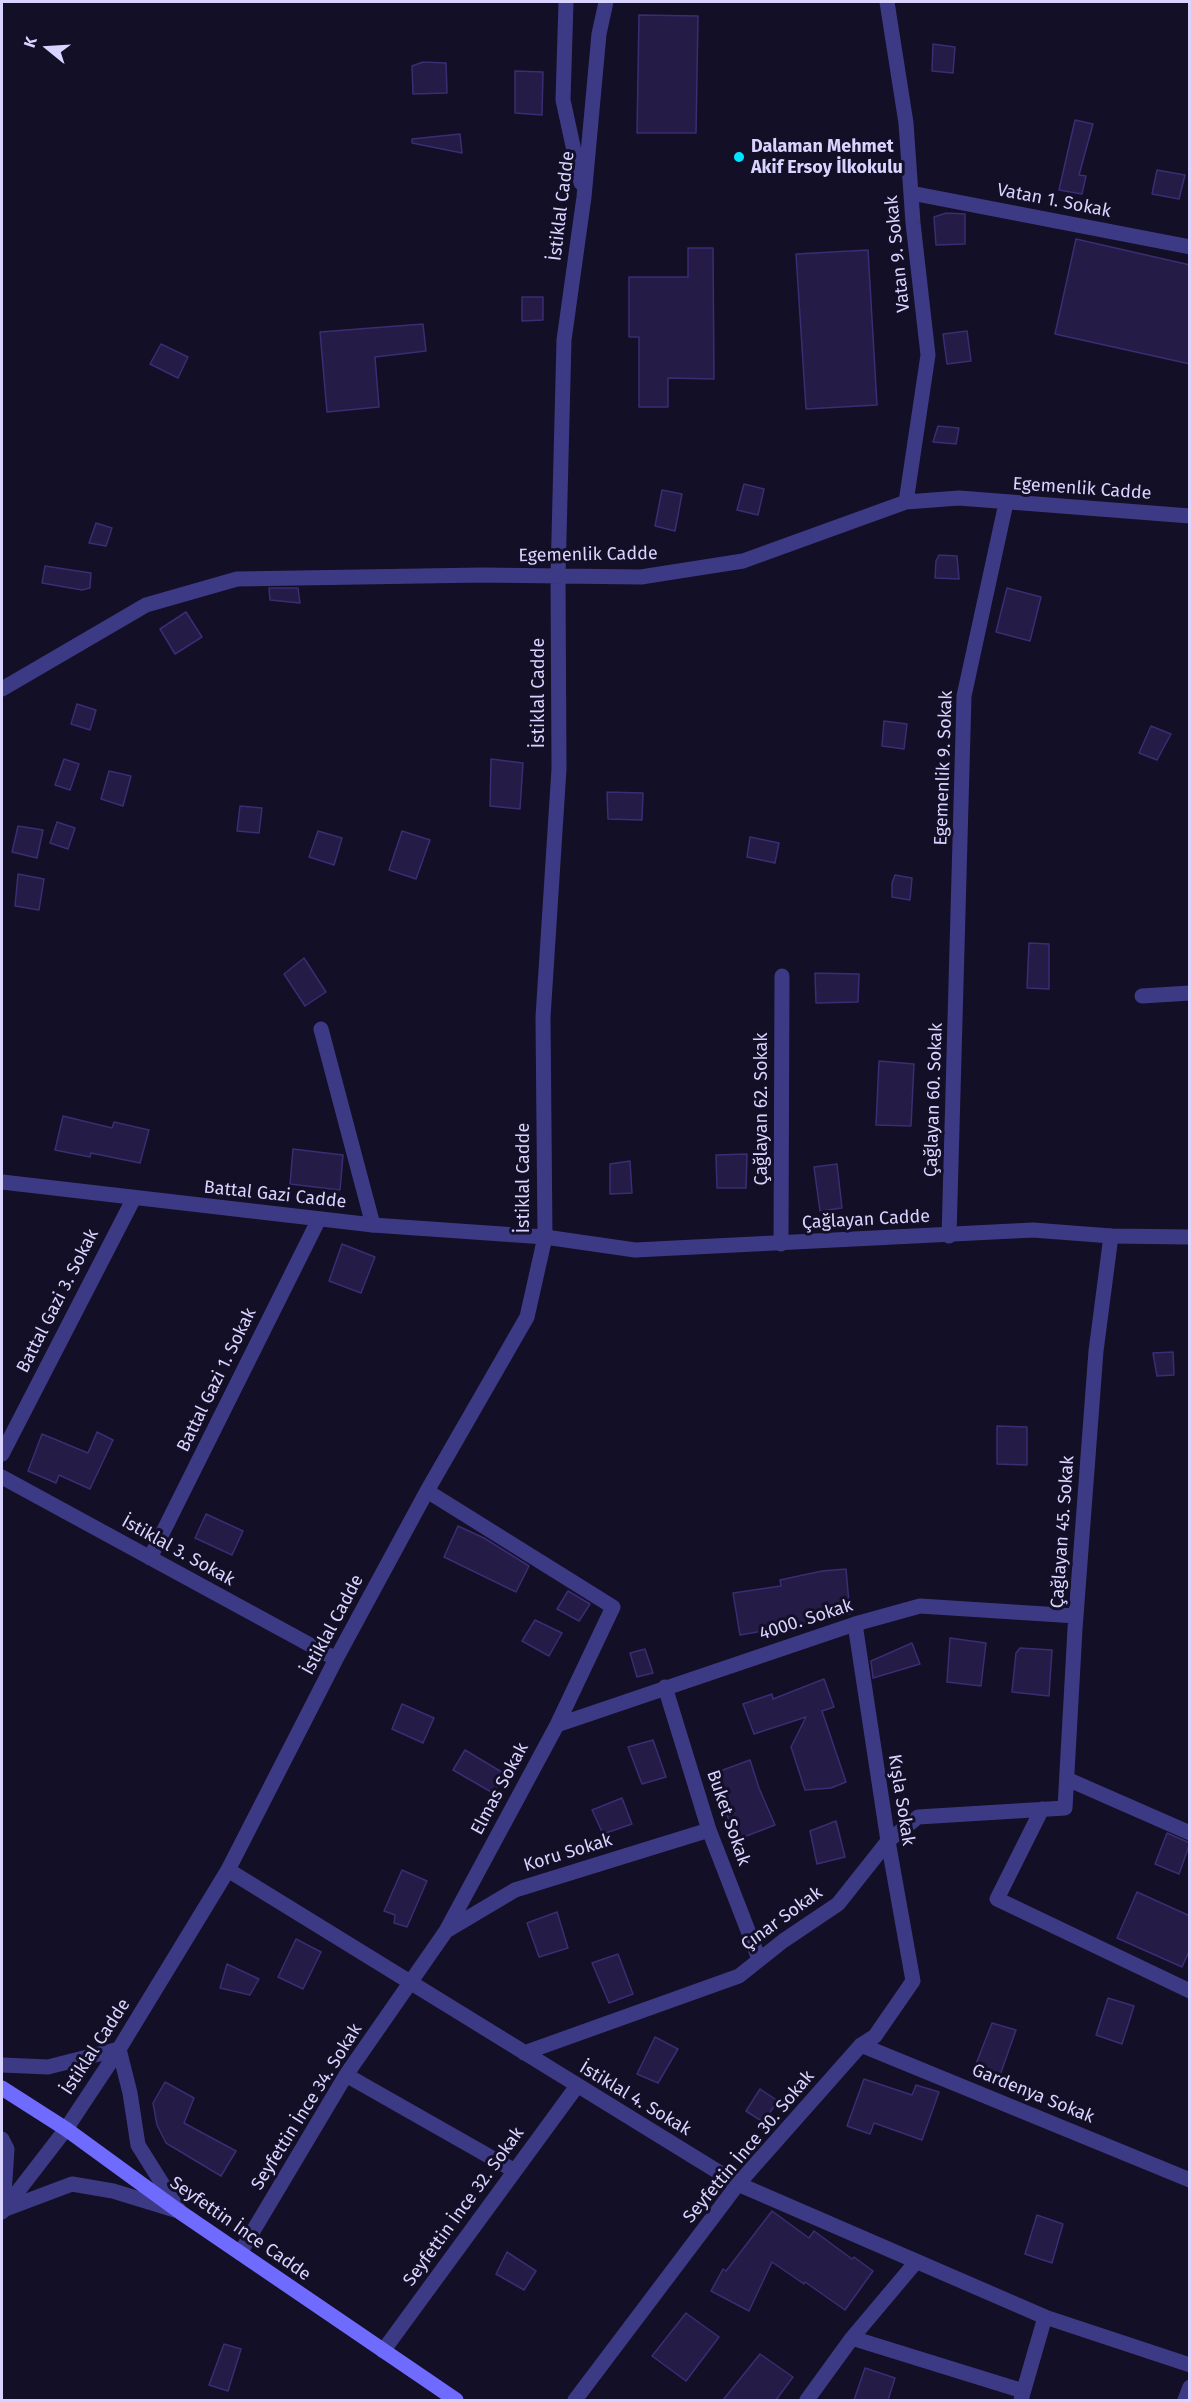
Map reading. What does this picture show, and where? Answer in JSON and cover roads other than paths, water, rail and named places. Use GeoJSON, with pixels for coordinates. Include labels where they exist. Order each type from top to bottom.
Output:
{"type":"FeatureCollection","features":[{"type":"Feature","properties":{"kind":"main road","name":"Seyfettin İnce Cadde"},"geometry":{"type":"LineString","coordinates":[[2,2088],[66,2129],[180,2212],[456,2400]]}},
{"type":"Feature","properties":{"kind":"street"},"geometry":{"type":"LineString","coordinates":[[566,2],[563,100],[584,197]]}},
{"type":"Feature","properties":{"kind":"street","name":"İstiklal Cadde"},"geometry":{"type":"LineString","coordinates":[[2,2211],[66,2129],[119,2049],[228,1870],[336,1659],[427,1491],[527,1317],[545,1237],[543,1017],[559,769],[558,576],[564,340],[584,197],[599,34],[606,2]]}},
{"type":"Feature","properties":{"kind":"street","name":"Vatan 9. Sokak"},"geometry":{"type":"LineString","coordinates":[[887,2],[906,123],[928,355],[906,502]]}},
{"type":"Feature","properties":{"kind":"street","name":"Vatan 1. Sokak"},"geometry":{"type":"LineString","coordinates":[[911,193],[1190,247]]}},
{"type":"Feature","properties":{"kind":"street","name":"Egemenlik Cadde"},"geometry":{"type":"LineString","coordinates":[[2,689],[146,605],[237,579],[641,577],[743,561],[906,502],[959,498],[1190,516]]}},
{"type":"Feature","properties":{"kind":"street","name":"Egemenlik 9. Sokak"},"geometry":{"type":"LineString","coordinates":[[957,966],[964,696],[1006,503]]}},
{"type":"Feature","properties":{"kind":"street","name":"Çağlayan 60. Sokak"},"geometry":{"type":"LineString","coordinates":[[950,1236],[957,966]]}},
{"type":"Feature","properties":{"kind":"street","name":"Çağlayan 62. Sokak"},"geometry":{"type":"LineString","coordinates":[[780,1244],[782,976]]}},
{"type":"Feature","properties":{"kind":"street"},"geometry":{"type":"LineString","coordinates":[[1142,996],[1190,993]]}},
{"type":"Feature","properties":{"kind":"street"},"geometry":{"type":"LineString","coordinates":[[321,1029],[373,1225]]}},
{"type":"Feature","properties":{"kind":"street","name":"Battal Gazi Cadde"},"geometry":{"type":"LineString","coordinates":[[2,1182],[373,1225],[545,1237]]}},
{"type":"Feature","properties":{"kind":"street","name":"Battal Gazi 3. Sokak"},"geometry":{"type":"LineString","coordinates":[[2,1454],[134,1198]]}},
{"type":"Feature","properties":{"kind":"street","name":"Battal Gazi 1. Sokak"},"geometry":{"type":"LineString","coordinates":[[150,1558],[319,1219]]}},
{"type":"Feature","properties":{"kind":"street","name":"Çağlayan Cadde"},"geometry":{"type":"LineString","coordinates":[[545,1237],[635,1250],[950,1236],[1033,1230],[1111,1236],[1190,1237]]}},
{"type":"Feature","properties":{"kind":"street","name":"Çağlayan 45. Sokak"},"geometry":{"type":"LineString","coordinates":[[1042,1809],[1065,1808],[1076,1616],[1096,1351],[1111,1236]]}},
{"type":"Feature","properties":{"kind":"street","name":"İstiklal 3. Sokak"},"geometry":{"type":"LineString","coordinates":[[2,1477],[336,1659]]}},
{"type":"Feature","properties":{"kind":"street","name":"Elmas Sokak"},"geometry":{"type":"LineString","coordinates":[[410,1983],[446,1931],[557,1725],[613,1607],[427,1491]]}},
{"type":"Feature","properties":{"kind":"street","name":"4000. Sokak"},"geometry":{"type":"LineString","coordinates":[[557,1725],[855,1624],[920,1606],[1076,1616]]}},
{"type":"Feature","properties":{"kind":"street","name":"Kışla Sokak"},"geometry":{"type":"LineString","coordinates":[[855,1624],[888,1841],[913,1981]]}},
{"type":"Feature","properties":{"kind":"street","name":"Buket Sokak"},"geometry":{"type":"LineString","coordinates":[[665,1687],[709,1830],[759,1959]]}},
{"type":"Feature","properties":{"kind":"street"},"geometry":{"type":"LineString","coordinates":[[1067,1779],[1190,1833]]}},
{"type":"Feature","properties":{"kind":"street"},"geometry":{"type":"LineString","coordinates":[[1042,1809],[997,1899],[1190,1991]]}},
{"type":"Feature","properties":{"kind":"street","name":"Çınar Sokak"},"geometry":{"type":"LineString","coordinates":[[524,2053],[739,1976],[759,1959],[838,1904],[888,1841],[918,1817],[1042,1809]]}},
{"type":"Feature","properties":{"kind":"street","name":"Koru Sokak"},"geometry":{"type":"LineString","coordinates":[[446,1931],[515,1890],[709,1830]]}},
{"type":"Feature","properties":{"kind":"street","name":"İstiklal 4. Sokak"},"geometry":{"type":"LineString","coordinates":[[228,1870],[738,2184],[1045,2317],[1190,2365]]}},
{"type":"Feature","properties":{"kind":"street","name":"Seyfettin İnce 30. Sokak"},"geometry":{"type":"LineString","coordinates":[[575,2400],[738,2184],[861,2045],[875,2036],[913,1981]]}},
{"type":"Feature","properties":{"kind":"street","name":"Seyfettin İnce 34. Sokak"},"geometry":{"type":"LineString","coordinates":[[240,2253],[346,2075],[410,1983]]}},
{"type":"Feature","properties":{"kind":"street","name":"Gardenya Sokak"},"geometry":{"type":"LineString","coordinates":[[861,2045],[1190,2180]]}},
{"type":"Feature","properties":{"kind":"street"},"geometry":{"type":"LineString","coordinates":[[2,2065],[48,2067],[119,2049],[130,2092],[138,2145],[180,2212]]}},
{"type":"Feature","properties":{"kind":"street"},"geometry":{"type":"LineString","coordinates":[[346,2075],[515,2171]]}},
{"type":"Feature","properties":{"kind":"street","name":"Seyfettin İnce 32. Sokak"},"geometry":{"type":"LineString","coordinates":[[383,2351],[577,2086]]}},
{"type":"Feature","properties":{"kind":"street"},"geometry":{"type":"LineString","coordinates":[[2,2139],[7,2149],[2,2211],[72,2184],[113,2191],[180,2212]]}},
{"type":"Feature","properties":{"kind":"street"},"geometry":{"type":"LineString","coordinates":[[807,2400],[852,2338],[916,2262]]}},
{"type":"Feature","properties":{"kind":"street"},"geometry":{"type":"LineString","coordinates":[[852,2338],[1022,2396],[1045,2317]]}},
{"type":"Feature","properties":{"kind":"street"},"geometry":{"type":"LineString","coordinates":[[1185,2400],[1190,2387]]}},
{"type":"Feature","properties":{"kind":"place","name":"Dalaman Mehmet Akif Ersoy İlkokulu"},"geometry":{"type":"Point","coordinates":[739,157]}}]}
